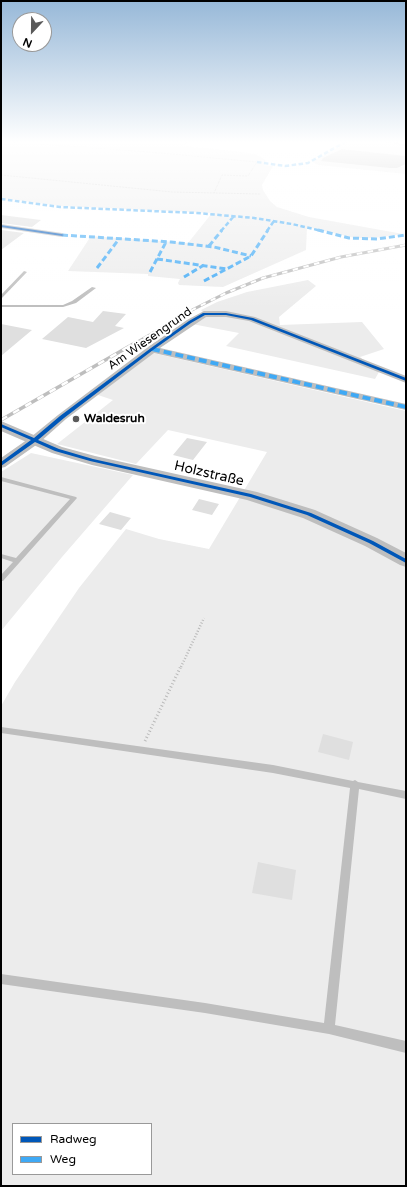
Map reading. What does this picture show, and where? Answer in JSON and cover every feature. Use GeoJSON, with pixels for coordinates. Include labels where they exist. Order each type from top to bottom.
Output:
{"type":"FeatureCollection","features":[{"type":"Feature","properties":{"kind":"street"},"geometry":{"type":"LineString","coordinates":[[1,226],[62,235]]}},
{"type":"Feature","properties":{"kind":"street","name":"Am Wiesengrund"},"geometry":{"type":"LineString","coordinates":[[1,464],[31,438],[152,349],[204,314],[226,314],[252,319],[406,380]]}},
{"type":"Feature","properties":{"kind":"street","name":"Am Wiesengrund"},"geometry":{"type":"LineString","coordinates":[[152,349],[406,407]]}},
{"type":"Feature","properties":{"kind":"street","name":"Holzstraße"},"geometry":{"type":"LineString","coordinates":[[1,425],[56,450],[251,496],[309,514],[371,542],[406,561]]}},
{"type":"Feature","properties":{"kind":"lane"},"geometry":{"type":"LineString","coordinates":[[1,298],[25,272]]}},
{"type":"Feature","properties":{"kind":"lane"},"geometry":{"type":"LineString","coordinates":[[1,306],[63,306],[74,302],[94,288]]}},
{"type":"Feature","properties":{"kind":"lane"},"geometry":{"type":"LineString","coordinates":[[1,479],[74,498],[1,578]]}},
{"type":"Feature","properties":{"kind":"lane"},"geometry":{"type":"LineString","coordinates":[[1,556],[17,561]]}},
{"type":"Feature","properties":{"kind":"lane"},"geometry":{"type":"LineString","coordinates":[[1,730],[273,769],[406,795]]}},
{"type":"Feature","properties":{"kind":"lane"},"geometry":{"type":"LineString","coordinates":[[329,1029],[355,784]]}},
{"type":"Feature","properties":{"kind":"lane"},"geometry":{"type":"LineString","coordinates":[[1,979],[205,1008],[329,1029],[406,1047]]}},
{"type":"Feature","properties":{"kind":"path"},"geometry":{"type":"LineString","coordinates":[[140,750],[204,618]]}},
{"type":"Feature","properties":{"kind":"shaded area"},"geometry":{"type":"Polygon","coordinates":[[[268,197],[277,207],[309,217],[403,234],[373,238],[355,238],[307,227],[306,250],[223,287],[179,285],[178,283],[180,279],[148,276],[148,274],[68,271],[91,236],[188,243],[212,213],[61,206],[1,198],[268,197]]]}},
{"type":"Feature","properties":{"kind":"shaded area"},"geometry":{"type":"Polygon","coordinates":[[[308,280],[316,286],[279,317],[280,325],[362,322],[384,349],[360,357],[379,372],[375,379],[226,346],[239,333],[192,324],[206,316],[201,310],[217,302],[247,292],[308,280]]]}},
{"type":"Feature","properties":{"kind":"shaded area"},"geometry":{"type":"Polygon","coordinates":[[[153,353],[406,411],[406,1186],[1,1186],[1,706],[15,682],[79,588],[126,529],[159,539],[209,549],[267,452],[168,430],[136,464],[57,444],[113,400],[95,394],[153,353]]]}},
{"type":"Feature","properties":{"kind":"shaded area"},"geometry":{"type":"Polygon","coordinates":[[[31,453],[133,475],[62,557],[1,631],[1,472],[31,453]]]}},
{"type":"Feature","properties":{"kind":"building"},"geometry":{"type":"Polygon","coordinates":[[[1,215],[41,220],[32,227],[1,223],[1,215]]]}},
{"type":"Feature","properties":{"kind":"building"},"geometry":{"type":"Polygon","coordinates":[[[1,230],[24,233],[1,250],[1,230]]]}},
{"type":"Feature","properties":{"kind":"building"},"geometry":{"type":"Polygon","coordinates":[[[103,311],[126,314],[115,326],[124,328],[86,348],[42,339],[68,317],[93,322],[103,311]]]}},
{"type":"Feature","properties":{"kind":"building"},"geometry":{"type":"Polygon","coordinates":[[[1,324],[32,330],[1,356],[1,324]]]}},
{"type":"Feature","properties":{"kind":"building"},"geometry":{"type":"Polygon","coordinates":[[[187,438],[207,442],[193,460],[173,455],[187,438]]]}},
{"type":"Feature","properties":{"kind":"building"},"geometry":{"type":"Polygon","coordinates":[[[199,499],[219,504],[212,515],[192,510],[199,499]]]}},
{"type":"Feature","properties":{"kind":"building"},"geometry":{"type":"Polygon","coordinates":[[[110,512],[131,518],[121,530],[99,524],[110,512]]]}},
{"type":"Feature","properties":{"kind":"building"},"geometry":{"type":"Polygon","coordinates":[[[323,734],[353,742],[349,760],[318,752],[323,734]]]}},
{"type":"Feature","properties":{"kind":"building"},"geometry":{"type":"Polygon","coordinates":[[[258,862],[296,870],[292,900],[252,893],[258,862]]]}},
{"type":"Feature","properties":{"kind":"railway"},"geometry":{"type":"LineString","coordinates":[[134,344],[194,309],[226,293],[263,278],[341,257],[406,245]]}},
{"type":"Feature","properties":{"kind":"railway"},"geometry":{"type":"LineString","coordinates":[[1,420],[135,343]]}},
{"type":"Feature","properties":{"kind":"marked path"},"geometry":{"type":"LineString","coordinates":[[1,199],[60,207],[197,213],[254,218],[292,224],[349,238],[377,239],[406,235]]}},
{"type":"Feature","properties":{"kind":"marked path"},"geometry":{"type":"LineString","coordinates":[[209,246],[234,216]]}},
{"type":"Feature","properties":{"kind":"marked path"},"geometry":{"type":"LineString","coordinates":[[204,281],[251,256],[274,221]]}},
{"type":"Feature","properties":{"kind":"marked path"},"geometry":{"type":"LineString","coordinates":[[62,235],[171,242],[214,247],[251,256]]}},
{"type":"Feature","properties":{"kind":"marked path"},"geometry":{"type":"LineString","coordinates":[[97,268],[119,239]]}},
{"type":"Feature","properties":{"kind":"marked path"},"geometry":{"type":"LineString","coordinates":[[150,272],[166,242]]}},
{"type":"Feature","properties":{"kind":"marked path"},"geometry":{"type":"LineString","coordinates":[[157,259],[227,269]]}},
{"type":"Feature","properties":{"kind":"marked path"},"geometry":{"type":"LineString","coordinates":[[184,277],[204,265]]}},
{"type":"Feature","properties":{"kind":"marked path"},"geometry":{"type":"LineString","coordinates":[[152,349],[406,407]]}},
{"type":"Feature","properties":{"kind":"cycle path"},"geometry":{"type":"LineString","coordinates":[[1,226],[62,235]]}},
{"type":"Feature","properties":{"kind":"cycle path"},"geometry":{"type":"LineString","coordinates":[[1,464],[35,440],[62,417],[152,349],[204,314],[226,314],[252,319],[406,380]]}},
{"type":"Feature","properties":{"kind":"cycle path"},"geometry":{"type":"LineString","coordinates":[[1,425],[57,450],[92,460],[251,496],[309,514],[371,542],[406,561]]}},
{"type":"Feature","properties":{"kind":"place","name":"Waldesruh"},"geometry":{"type":"Point","coordinates":[76,419]}}]}
